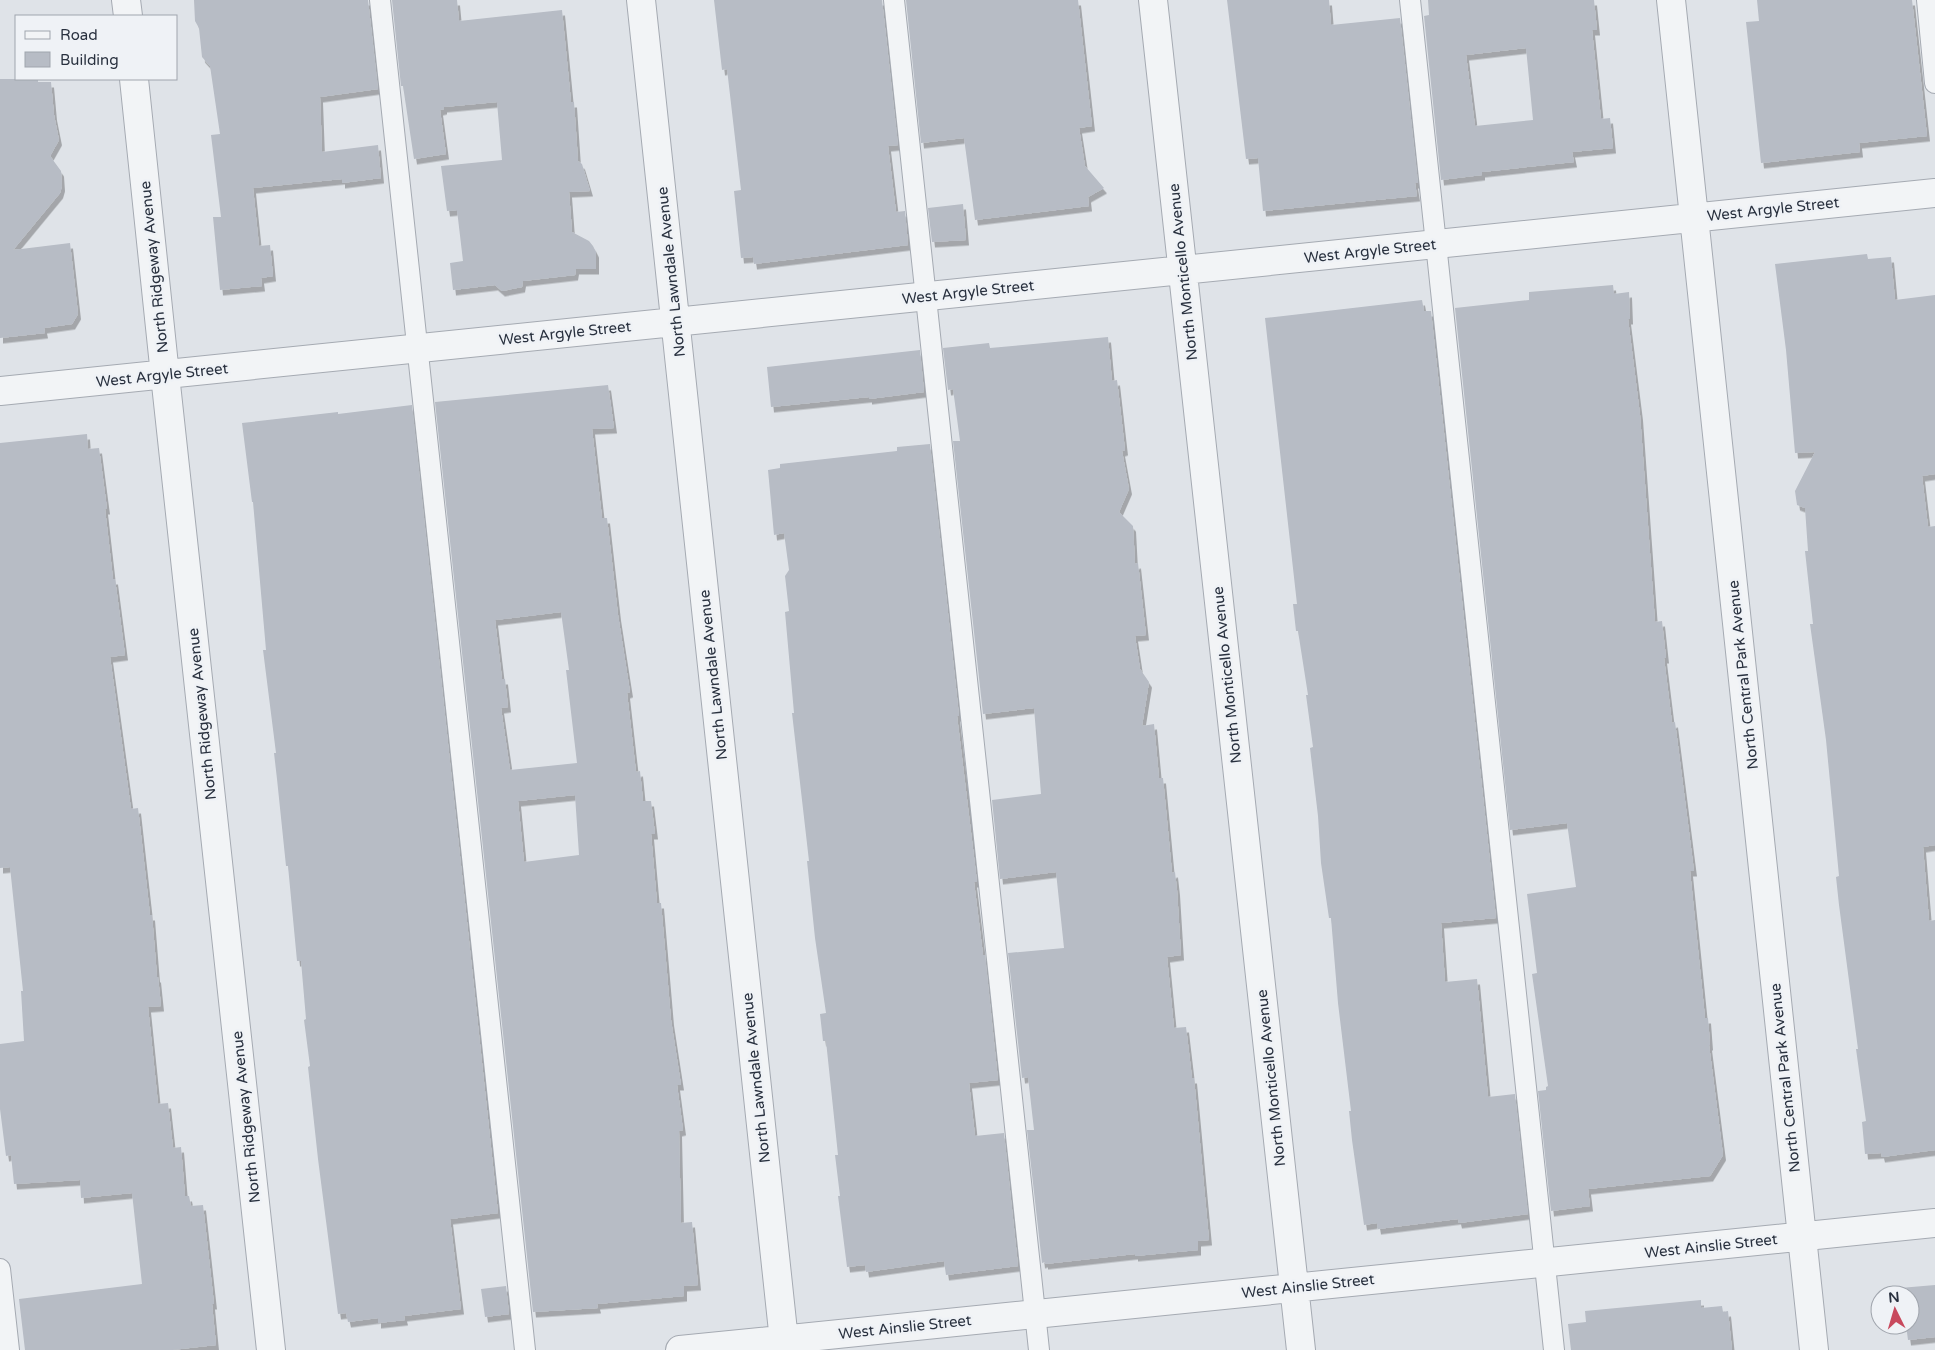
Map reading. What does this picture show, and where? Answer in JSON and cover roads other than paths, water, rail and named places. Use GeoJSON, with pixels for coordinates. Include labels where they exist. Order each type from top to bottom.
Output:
{"type":"FeatureCollection","features":[{"type":"Feature","properties":{"kind":"street"},"geometry":{"type":"LineString","coordinates":[[126,0],[128,15]]}},
{"type":"Feature","properties":{"kind":"street","name":"North Lawndale Avenue"},"geometry":{"type":"LineString","coordinates":[[641,0],[784,1345]]}},
{"type":"Feature","properties":{"kind":"street","name":"North Monticello Avenue"},"geometry":{"type":"LineString","coordinates":[[1154,0],[1300,1350]]}},
{"type":"Feature","properties":{"kind":"street","name":"North Central Park Avenue"},"geometry":{"type":"LineString","coordinates":[[1672,0],[1814,1350]]}},
{"type":"Feature","properties":{"kind":"street","name":"North Ridgeway Avenue"},"geometry":{"type":"LineString","coordinates":[[134,80],[271,1350]]}},
{"type":"Feature","properties":{"kind":"street","name":"West Argyle Street"},"geometry":{"type":"LineString","coordinates":[[0,391],[1935,193]]}},
{"type":"Feature","properties":{"kind":"street","name":"West Ainslie Street"},"geometry":{"type":"LineString","coordinates":[[680,1350],[784,1345],[1035,1314],[1935,1223]]}},
{"type":"Feature","properties":{"kind":"lane"},"geometry":{"type":"LineString","coordinates":[[380,0],[524,1350]]}},
{"type":"Feature","properties":{"kind":"lane"},"geometry":{"type":"LineString","coordinates":[[894,0],[1039,1350]]}},
{"type":"Feature","properties":{"kind":"lane"},"geometry":{"type":"LineString","coordinates":[[1410,0],[1554,1350]]}},
{"type":"Feature","properties":{"kind":"lane"},"geometry":{"type":"LineString","coordinates":[[1926,0],[1935,83]]}},
{"type":"Feature","properties":{"kind":"lane"},"geometry":{"type":"LineString","coordinates":[[0,1269],[9,1350]]}}]}
